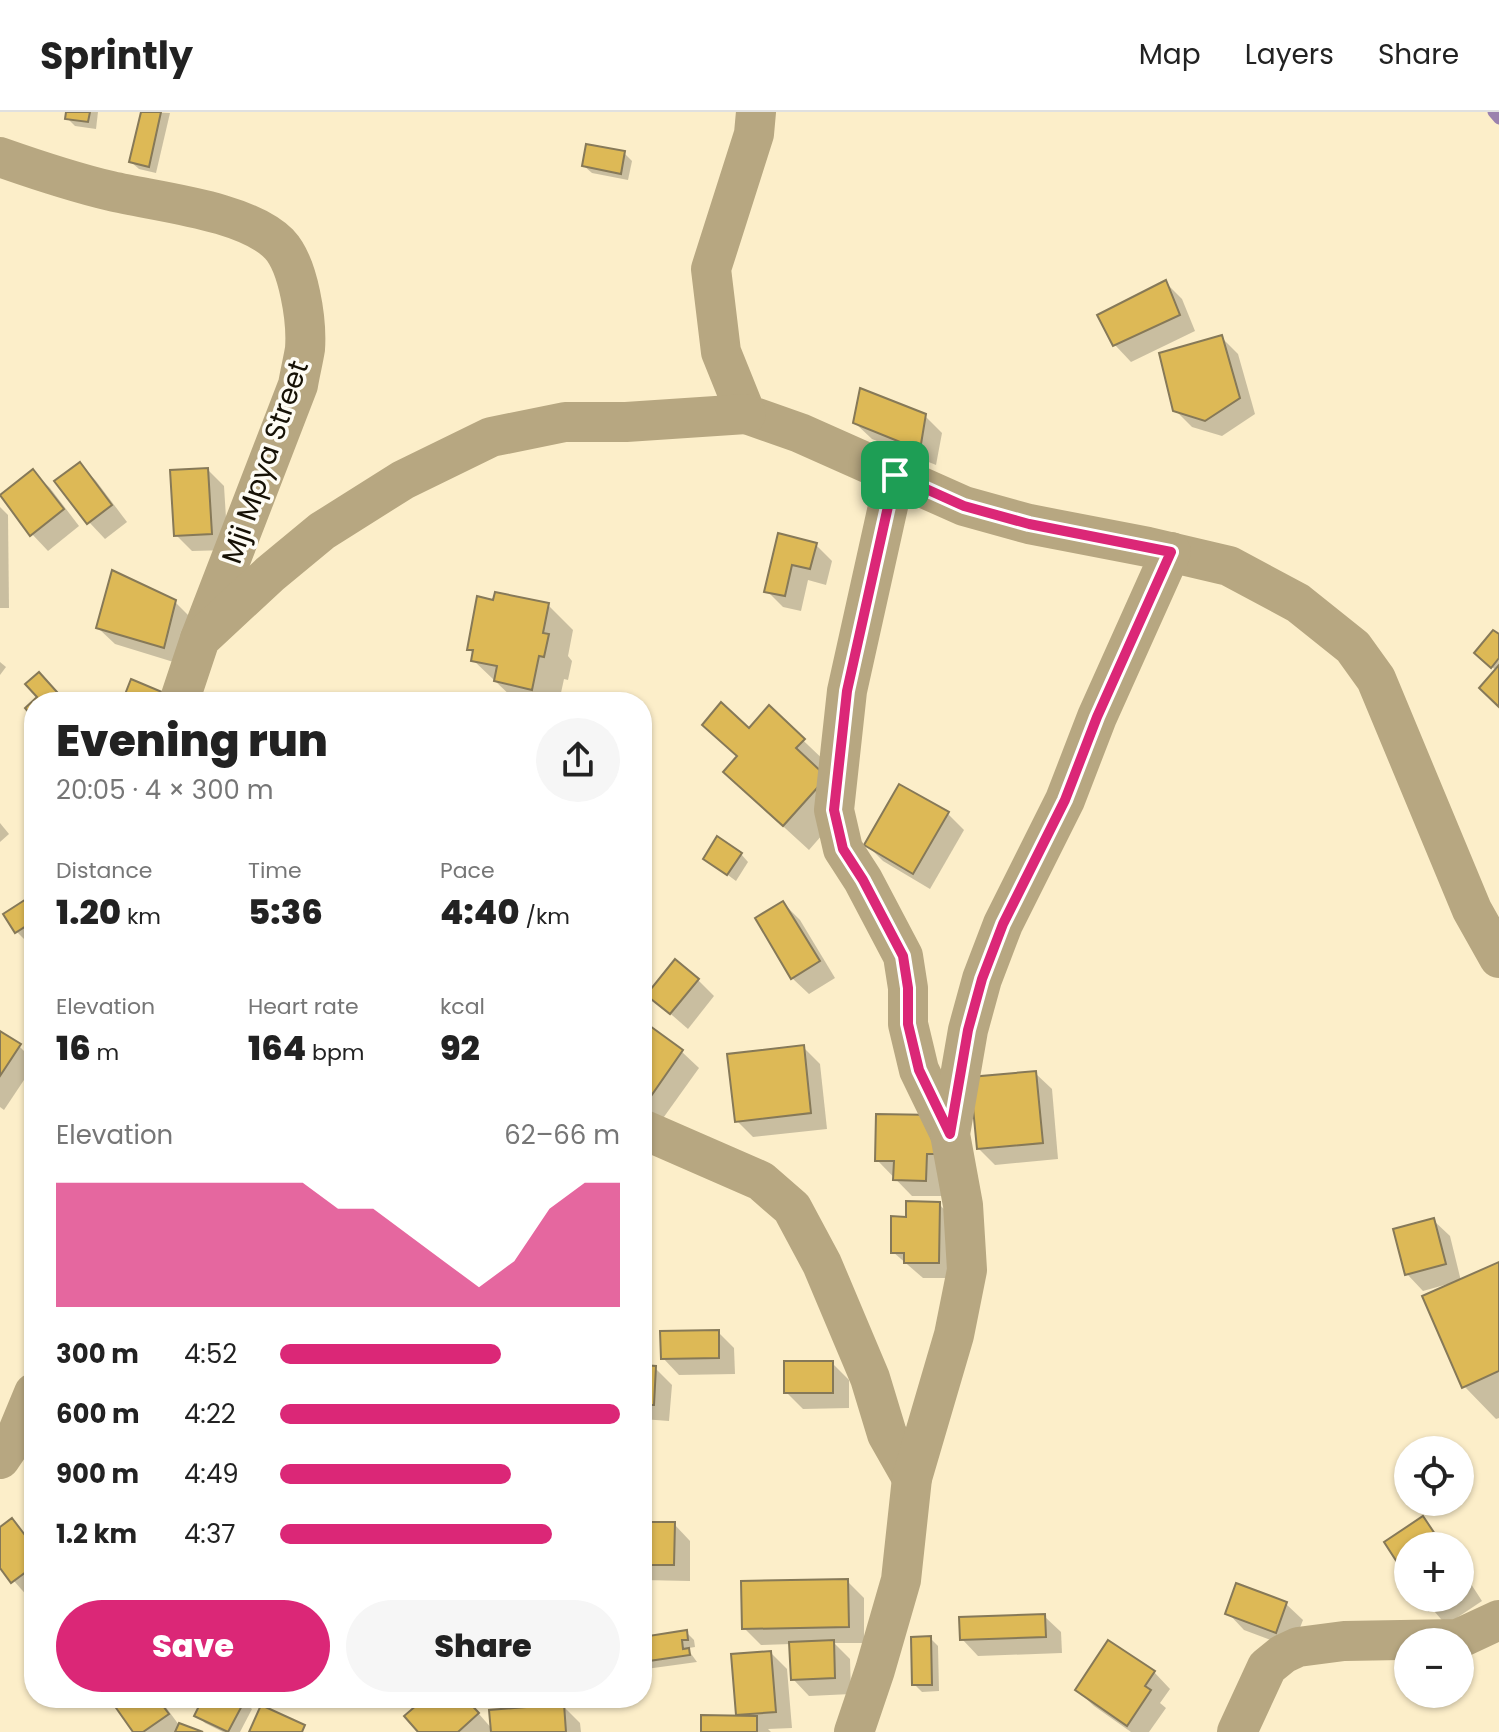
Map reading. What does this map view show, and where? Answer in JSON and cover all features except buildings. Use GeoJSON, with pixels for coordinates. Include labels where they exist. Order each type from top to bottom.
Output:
{"type":"FeatureCollection","features":[{"type":"Feature","properties":{"kind":"street"},"geometry":{"type":"LineString","coordinates":[[746,414],[721,352],[711,269],[754,134],[756,112]]}},
{"type":"Feature","properties":{"kind":"street","name":"Mji Mpya Street"},"geometry":{"type":"LineString","coordinates":[[0,157],[57,178],[211,213],[258,229],[280,245],[293,270],[303,309],[305,348],[298,385],[182,692]]}},
{"type":"Feature","properties":{"kind":"street"},"geometry":{"type":"LineString","coordinates":[[200,639],[322,531],[403,480],[491,437],[565,422],[626,422],[746,414],[800,433],[964,506],[1016,521],[1229,566],[1298,603],[1353,647],[1376,679],[1472,910],[1499,958]]}},
{"type":"Feature","properties":{"kind":"street"},"geometry":{"type":"LineString","coordinates":[[854,1732],[901,1580],[912,1478],[954,1335],[967,1270],[963,1205],[950,1134],[919,1070],[908,1024],[908,988],[903,956],[843,849],[834,810],[847,691],[895,475]]}},
{"type":"Feature","properties":{"kind":"street"},"geometry":{"type":"LineString","coordinates":[[950,1134],[968,1030],[982,979],[1003,924],[1065,800],[1097,717],[1171,552]]}},
{"type":"Feature","properties":{"kind":"street"},"geometry":{"type":"LineString","coordinates":[[652,1133],[761,1181],[792,1208],[822,1264],[858,1349],[887,1434],[912,1478]]}},
{"type":"Feature","properties":{"kind":"street"},"geometry":{"type":"LineString","coordinates":[[0,1459],[24,1417]]}},
{"type":"Feature","properties":{"kind":"street"},"geometry":{"type":"LineString","coordinates":[[1237,1732],[1267,1667],[1298,1647],[1344,1641],[1458,1639],[1499,1620]]}},
{"type":"Feature","properties":{"kind":"waterway"},"geometry":{"type":"LineString","coordinates":[[1493,112],[1499,119]]}},
{"type":"Feature","properties":{"kind":"route"},"geometry":{"type":"LineString","coordinates":[[895,475],[964,506],[1029,524],[1171,552],[1097,717],[1065,800],[1003,924],[982,979],[968,1030],[950,1134],[919,1070],[908,1024],[908,988],[903,956],[843,849],[834,810],[847,691],[895,475]]}}]}
